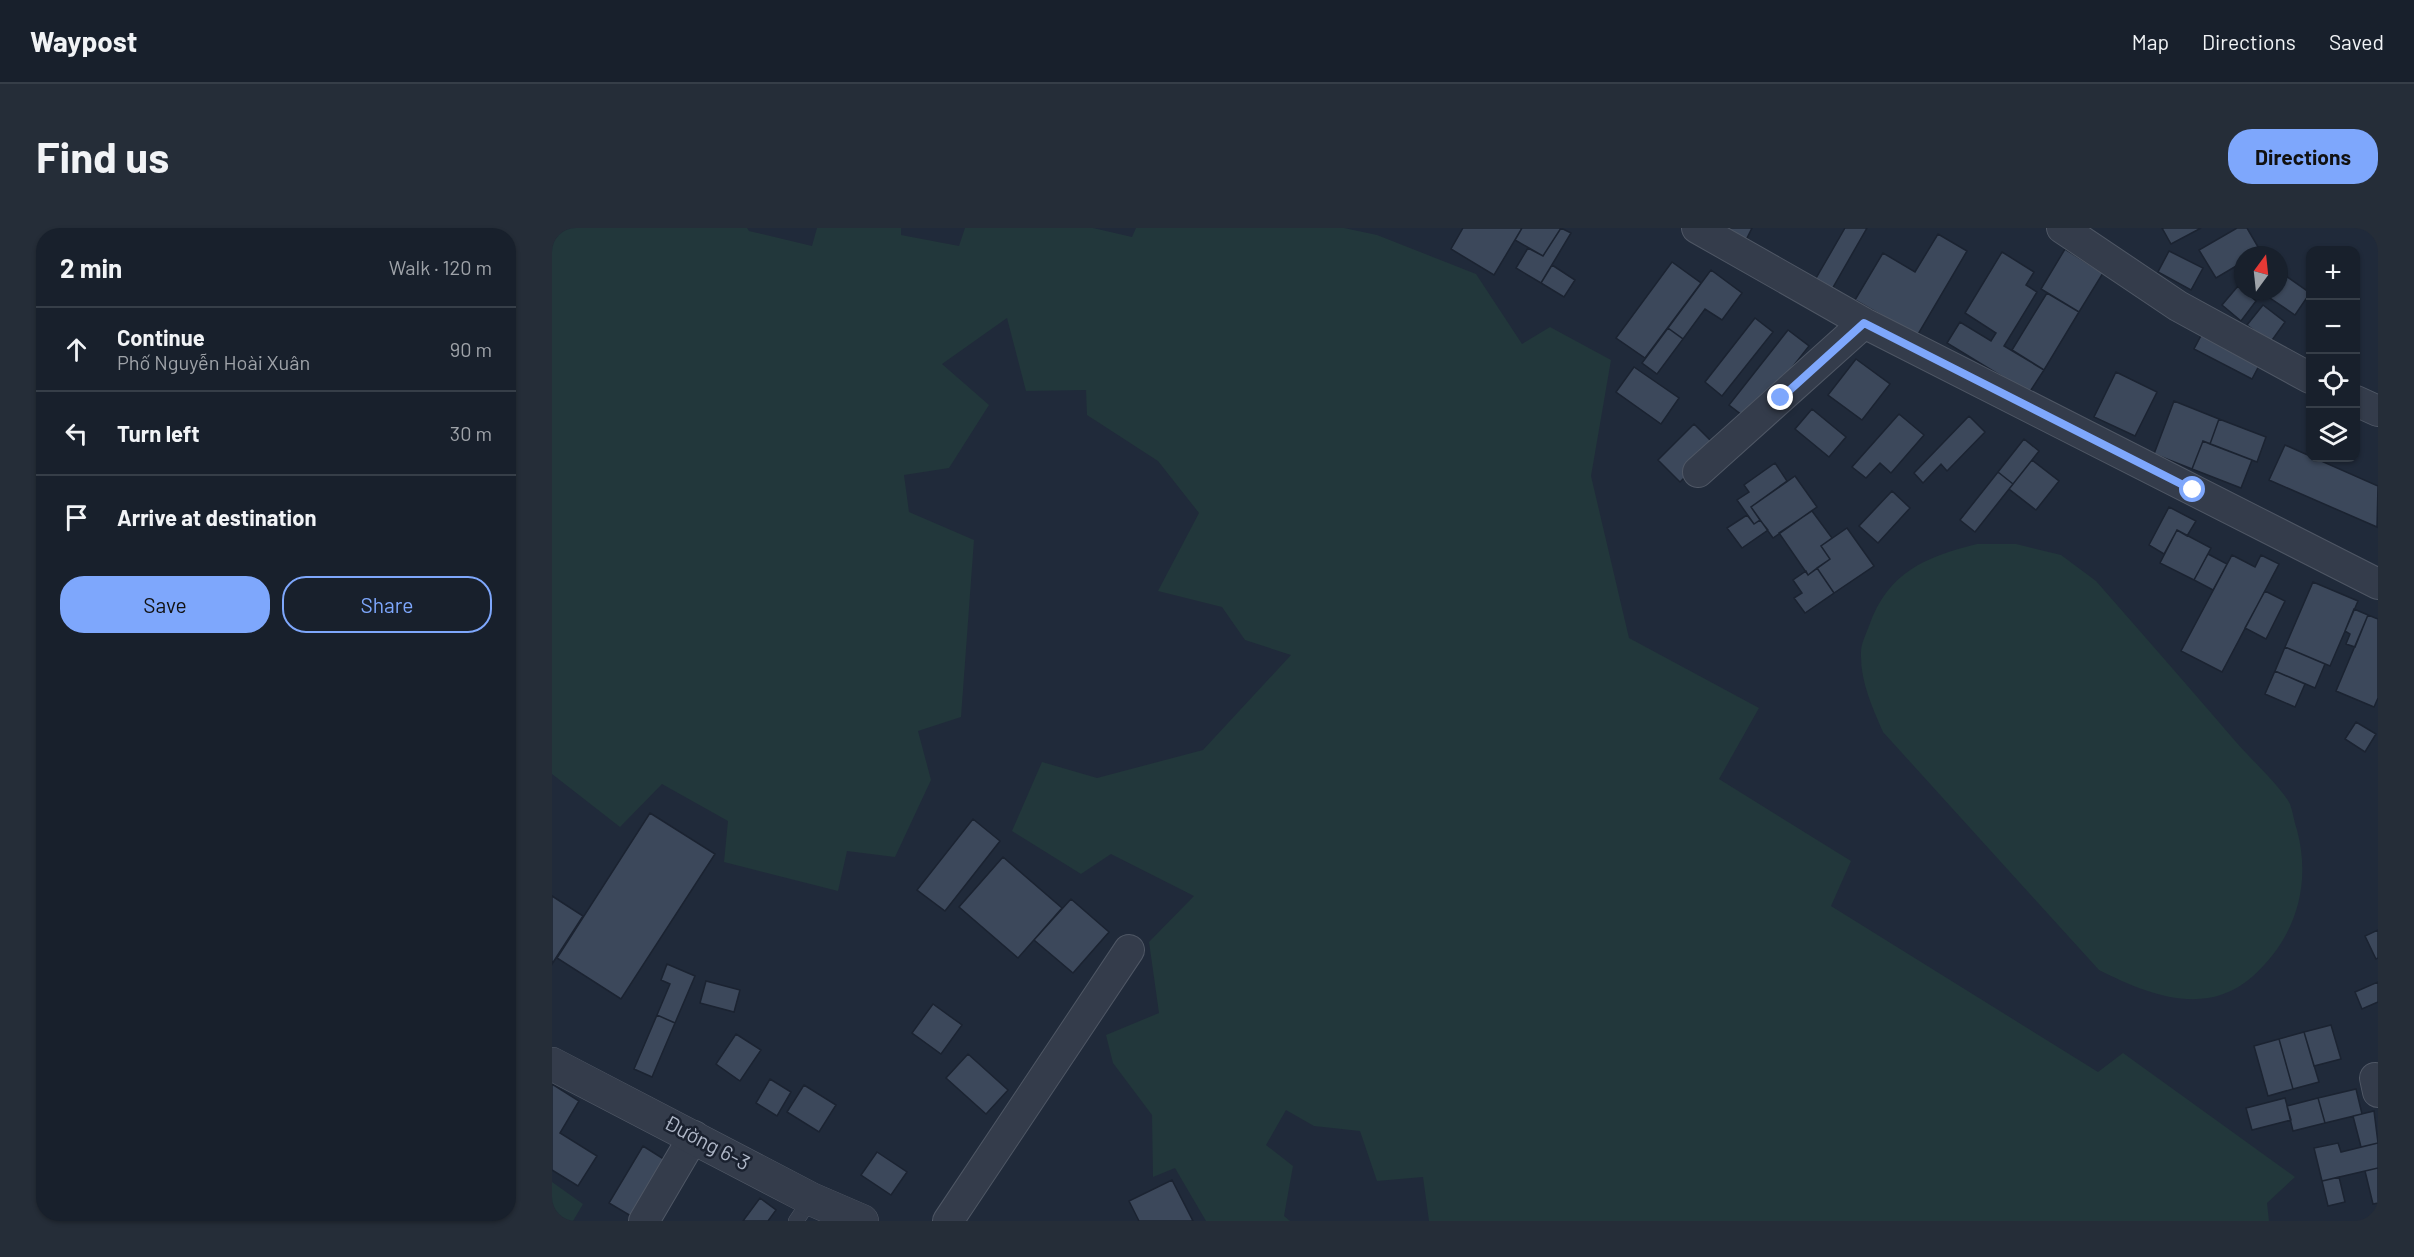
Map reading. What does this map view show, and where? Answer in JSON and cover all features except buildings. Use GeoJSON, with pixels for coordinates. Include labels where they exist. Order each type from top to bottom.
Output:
{"type":"FeatureCollection","features":[{"type":"Feature","properties":{"kind":"street"},"geometry":{"type":"LineString","coordinates":[[1697,228],[1864,323],[2378,584]]}},
{"type":"Feature","properties":{"kind":"street"},"geometry":{"type":"LineString","coordinates":[[2062,228],[2178,306],[2306,376]]}},
{"type":"Feature","properties":{"kind":"street"},"geometry":{"type":"LineString","coordinates":[[1698,472],[1864,323]]}},
{"type":"Feature","properties":{"kind":"street"},"geometry":{"type":"LineString","coordinates":[[2360,403],[2378,411]]}},
{"type":"Feature","properties":{"kind":"street"},"geometry":{"type":"LineString","coordinates":[[948,1221],[1129,950]]}},
{"type":"Feature","properties":{"kind":"street","name":"Đường 6-3"},"geometry":{"type":"LineString","coordinates":[[552,1064],[694,1136],[804,1210],[862,1221]]}},
{"type":"Feature","properties":{"kind":"street"},"geometry":{"type":"LineString","coordinates":[[644,1221],[694,1136]]}},
{"type":"Feature","properties":{"kind":"green space"},"geometry":{"type":"Polygon","coordinates":[[[552,228],[747,228],[749,231],[812,246],[817,228],[901,228],[901,235],[959,246],[965,228],[1093,228],[1132,237],[1136,228],[1344,228],[1377,235],[1476,274],[1522,344],[1550,327],[1611,360],[1591,476],[1629,638],[1759,708],[1719,779],[1851,861],[1831,906],[2098,1072],[2123,1053],[2295,1177],[2267,1203],[2269,1221],[1429,1221],[1423,1177],[1377,1181],[1360,1131],[1314,1126],[1286,1110],[1266,1145],[1293,1166],[1284,1216],[1290,1221],[1206,1221],[1175,1168],[1153,1177],[1152,1115],[1113,1063],[1106,1035],[1159,1013],[1149,942],[1194,896],[1111,854],[1081,874],[1012,831],[1042,762],[1097,778],[1203,750],[1291,655],[1245,640],[1222,607],[1158,591],[1199,513],[1158,461],[1087,415],[1086,390],[1026,391],[1007,318],[942,364],[989,405],[949,468],[904,475],[909,512],[974,540],[961,717],[918,731],[931,780],[895,857],[847,851],[838,891],[724,862],[728,821],[662,784],[620,827],[552,774],[552,228]]]}},
{"type":"Feature","properties":{"kind":"green space"},"geometry":{"type":"Polygon","coordinates":[[[1977,544],[2016,544],[2061,555],[2096,581],[2286,797],[2290,804],[2301,851],[2301,891],[2296,910],[2289,929],[2267,962],[2252,977],[2234,989],[2215,997],[2176,998],[2156,994],[2099,970],[1883,732],[1868,693],[1861,663],[1863,642],[1877,608],[1898,580],[1925,561],[1977,544]]]}},
{"type":"Feature","properties":{"kind":"green space"},"geometry":{"type":"Polygon","coordinates":[[[552,1182],[583,1204],[573,1221],[552,1221],[552,1182]]]}},
{"type":"Feature","properties":{"kind":"route"},"geometry":{"type":"LineString","coordinates":[[1781,398],[1864,323],[2193,490]]}}]}
